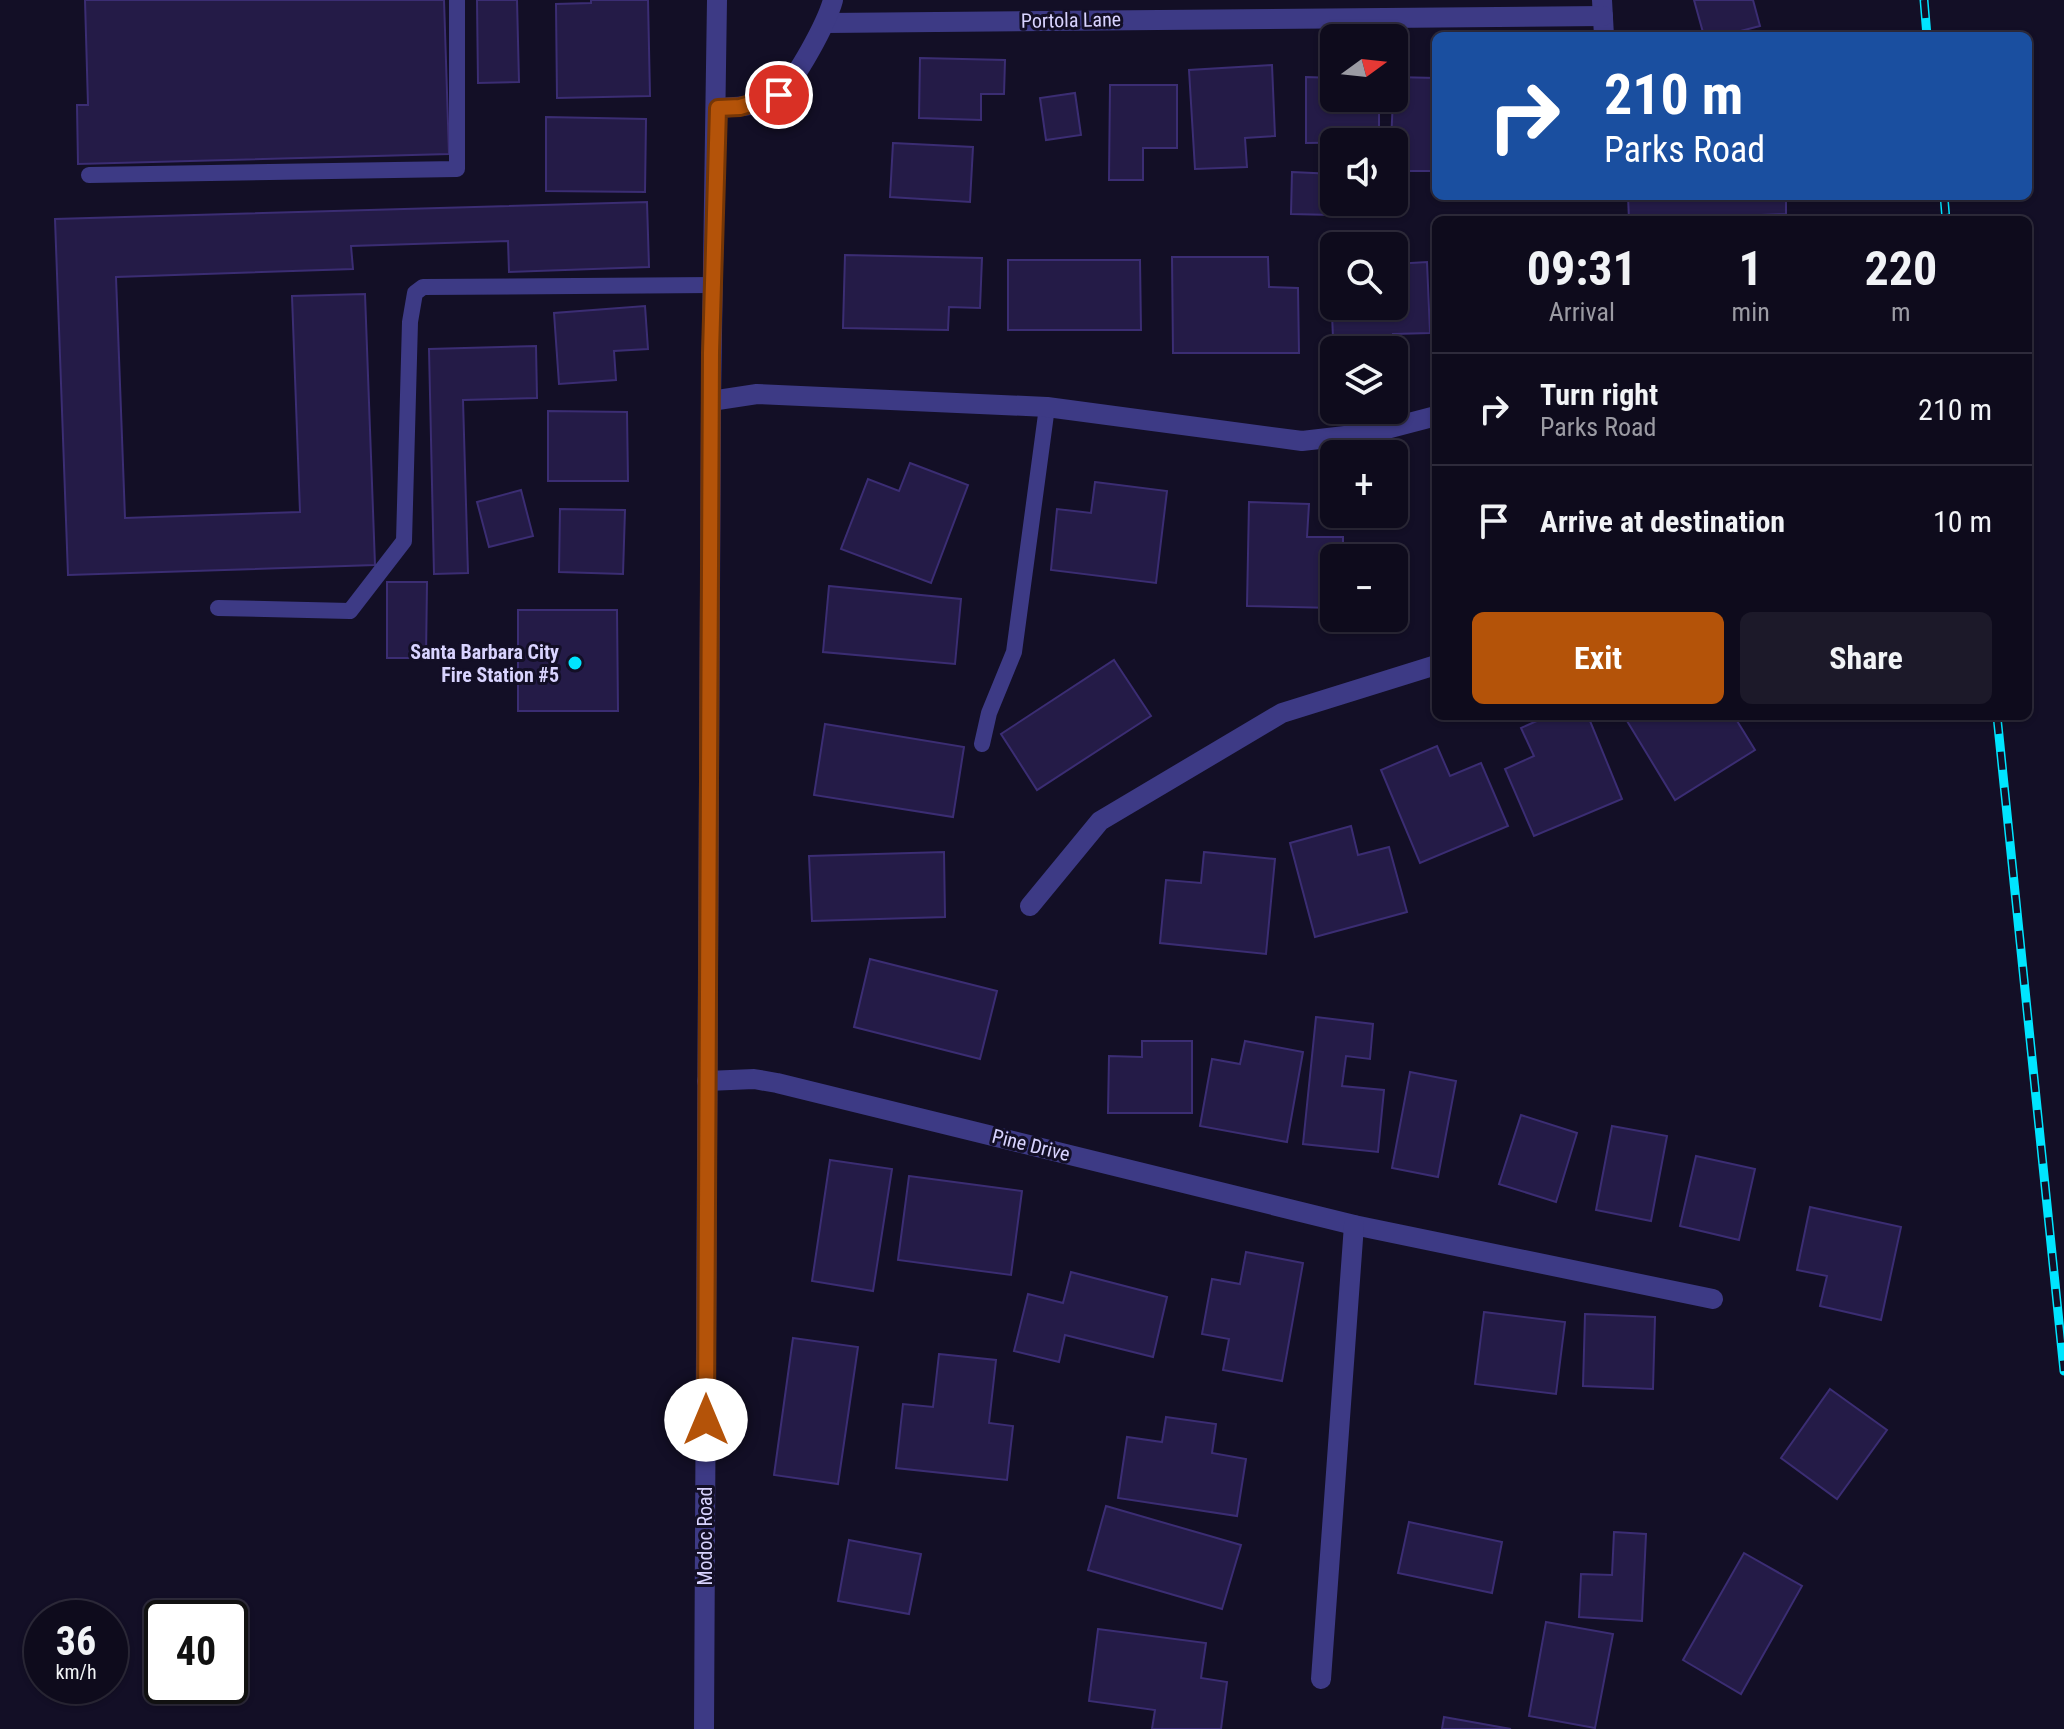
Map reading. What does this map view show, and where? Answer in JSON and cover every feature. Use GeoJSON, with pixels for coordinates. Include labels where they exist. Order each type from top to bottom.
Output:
{"type":"FeatureCollection","features":[{"type":"Feature","properties":{"kind":"street","name":"Modoc Road"},"geometry":{"type":"LineString","coordinates":[[704,1729],[711,401],[718,108],[717,0]]}},
{"type":"Feature","properties":{"kind":"street"},"geometry":{"type":"LineString","coordinates":[[718,108],[740,107],[779,95],[827,23],[833,0]]}},
{"type":"Feature","properties":{"kind":"street","name":"Portola Lane"},"geometry":{"type":"LineString","coordinates":[[827,23],[1603,17]]}},
{"type":"Feature","properties":{"kind":"street"},"geometry":{"type":"LineString","coordinates":[[711,401],[757,394],[1047,407],[1302,441],[1371,433],[1432,417]]}},
{"type":"Feature","properties":{"kind":"street"},"geometry":{"type":"LineString","coordinates":[[1030,906],[1100,821],[1282,713],[1432,666]]}},
{"type":"Feature","properties":{"kind":"street","name":"Pine Drive"},"geometry":{"type":"LineString","coordinates":[[707,1081],[754,1079],[777,1083],[1354,1225],[1713,1299]]}},
{"type":"Feature","properties":{"kind":"street"},"geometry":{"type":"LineString","coordinates":[[1321,1679],[1354,1225]]}},
{"type":"Feature","properties":{"kind":"lane"},"geometry":{"type":"LineString","coordinates":[[89,175],[457,169],[457,0]]}},
{"type":"Feature","properties":{"kind":"lane"},"geometry":{"type":"LineString","coordinates":[[218,608],[350,611],[404,541],[410,322],[415,293],[423,287],[713,285]]}},
{"type":"Feature","properties":{"kind":"lane"},"geometry":{"type":"LineString","coordinates":[[982,744],[989,713],[1014,652],[1047,407]]}},
{"type":"Feature","properties":{"kind":"building"},"geometry":{"type":"Polygon","coordinates":[[[85,0],[444,0],[449,154],[78,164],[77,105],[88,105],[85,0]]]}},
{"type":"Feature","properties":{"kind":"building"},"geometry":{"type":"Polygon","coordinates":[[[477,0],[517,0],[519,82],[478,83],[477,0]]]}},
{"type":"Feature","properties":{"kind":"building"},"geometry":{"type":"Polygon","coordinates":[[[591,0],[648,0],[650,96],[557,98],[556,4],[591,3],[591,0]]]}},
{"type":"Feature","properties":{"kind":"building"},"geometry":{"type":"Polygon","coordinates":[[[1694,0],[1753,0],[1760,26],[1737,32],[1703,32],[1694,0]]]}},
{"type":"Feature","properties":{"kind":"building"},"geometry":{"type":"Polygon","coordinates":[[[920,58],[1005,60],[1004,94],[981,94],[981,120],[919,118],[920,58]]]}},
{"type":"Feature","properties":{"kind":"building"},"geometry":{"type":"Polygon","coordinates":[[[1272,65],[1275,136],[1245,138],[1247,167],[1195,169],[1189,70],[1272,65]]]}},
{"type":"Feature","properties":{"kind":"building"},"geometry":{"type":"Polygon","coordinates":[[[1306,77],[1320,78],[1320,112],[1379,112],[1379,128],[1320,128],[1320,143],[1306,143],[1306,77]]]}},
{"type":"Feature","properties":{"kind":"building"},"geometry":{"type":"Polygon","coordinates":[[[1408,77],[1432,78],[1432,171],[1408,171],[1408,128],[1392,128],[1392,112],[1408,112],[1408,77]]]}},
{"type":"Feature","properties":{"kind":"building"},"geometry":{"type":"Polygon","coordinates":[[[1110,85],[1177,85],[1177,148],[1143,148],[1143,180],[1109,180],[1110,85]]]}},
{"type":"Feature","properties":{"kind":"building"},"geometry":{"type":"Polygon","coordinates":[[[1075,93],[1081,135],[1046,140],[1040,98],[1075,93]]]}},
{"type":"Feature","properties":{"kind":"building"},"geometry":{"type":"Polygon","coordinates":[[[546,117],[646,119],[645,192],[546,191],[546,117]]]}},
{"type":"Feature","properties":{"kind":"building"},"geometry":{"type":"Polygon","coordinates":[[[893,143],[973,147],[970,202],[890,197],[893,143]]]}},
{"type":"Feature","properties":{"kind":"building"},"geometry":{"type":"Polygon","coordinates":[[[1292,172],[1320,173],[1320,215],[1291,214],[1292,172]]]}},
{"type":"Feature","properties":{"kind":"building"},"geometry":{"type":"Polygon","coordinates":[[[1628,200],[1786,200],[1786,214],[1629,216],[1628,200]]]}},
{"type":"Feature","properties":{"kind":"building"},"geometry":{"type":"Polygon","coordinates":[[[647,202],[649,267],[509,272],[508,241],[351,246],[353,269],[116,277],[125,518],[300,512],[292,296],[365,294],[375,565],[68,575],[55,219],[647,202]]]}},
{"type":"Feature","properties":{"kind":"building"},"geometry":{"type":"Polygon","coordinates":[[[845,255],[982,258],[980,308],[949,307],[948,330],[843,328],[845,255]]]}},
{"type":"Feature","properties":{"kind":"building"},"geometry":{"type":"Polygon","coordinates":[[[1172,257],[1268,257],[1269,287],[1298,288],[1299,353],[1173,353],[1172,257]]]}},
{"type":"Feature","properties":{"kind":"building"},"geometry":{"type":"Polygon","coordinates":[[[1008,260],[1140,260],[1141,330],[1008,330],[1008,260]]]}},
{"type":"Feature","properties":{"kind":"building"},"geometry":{"type":"Polygon","coordinates":[[[1427,262],[1430,333],[1333,336],[1332,320],[1408,320],[1408,263],[1427,262]]]}},
{"type":"Feature","properties":{"kind":"building"},"geometry":{"type":"Polygon","coordinates":[[[645,306],[648,349],[614,351],[616,380],[559,384],[554,313],[645,306]]]}},
{"type":"Feature","properties":{"kind":"building"},"geometry":{"type":"Polygon","coordinates":[[[536,346],[537,398],[463,400],[468,573],[434,574],[429,349],[536,346]]]}},
{"type":"Feature","properties":{"kind":"building"},"geometry":{"type":"Polygon","coordinates":[[[548,411],[627,412],[628,481],[548,481],[548,411]]]}},
{"type":"Feature","properties":{"kind":"building"},"geometry":{"type":"Polygon","coordinates":[[[910,463],[968,485],[931,583],[841,549],[868,479],[899,491],[910,463]]]}},
{"type":"Feature","properties":{"kind":"building"},"geometry":{"type":"Polygon","coordinates":[[[1095,482],[1167,491],[1156,583],[1051,570],[1057,509],[1091,513],[1095,482]]]}},
{"type":"Feature","properties":{"kind":"building"},"geometry":{"type":"Polygon","coordinates":[[[521,490],[533,536],[489,547],[477,502],[521,490]]]}},
{"type":"Feature","properties":{"kind":"building"},"geometry":{"type":"Polygon","coordinates":[[[1249,502],[1309,504],[1307,537],[1343,537],[1343,544],[1320,544],[1320,608],[1247,606],[1249,502]]]}},
{"type":"Feature","properties":{"kind":"building"},"geometry":{"type":"Polygon","coordinates":[[[560,509],[625,510],[623,574],[559,572],[560,509]]]}},
{"type":"Feature","properties":{"kind":"building"},"geometry":{"type":"Polygon","coordinates":[[[387,582],[427,582],[426,658],[387,658],[387,582]]]}},
{"type":"Feature","properties":{"kind":"building"},"geometry":{"type":"Polygon","coordinates":[[[829,586],[961,599],[955,664],[823,652],[829,586]]]}},
{"type":"Feature","properties":{"kind":"building"},"geometry":{"type":"Polygon","coordinates":[[[518,610],[617,610],[618,711],[518,711],[518,610]]]}},
{"type":"Feature","properties":{"kind":"building"},"geometry":{"type":"Polygon","coordinates":[[[1114,660],[1151,716],[1037,790],[1001,734],[1114,660]]]}},
{"type":"Feature","properties":{"kind":"building"},"geometry":{"type":"Polygon","coordinates":[[[1539,720],[1590,720],[1622,799],[1534,836],[1505,769],[1534,756],[1521,728],[1539,720]]]}},
{"type":"Feature","properties":{"kind":"building"},"geometry":{"type":"Polygon","coordinates":[[[1626,720],[1736,720],[1755,750],[1675,800],[1626,720]]]}},
{"type":"Feature","properties":{"kind":"building"},"geometry":{"type":"Polygon","coordinates":[[[825,724],[964,747],[953,817],[814,795],[825,724]]]}},
{"type":"Feature","properties":{"kind":"building"},"geometry":{"type":"Polygon","coordinates":[[[1437,746],[1450,776],[1481,763],[1508,826],[1420,863],[1381,770],[1437,746]]]}},
{"type":"Feature","properties":{"kind":"building"},"geometry":{"type":"Polygon","coordinates":[[[1351,826],[1358,855],[1389,847],[1407,912],[1315,937],[1290,843],[1351,826]]]}},
{"type":"Feature","properties":{"kind":"building"},"geometry":{"type":"Polygon","coordinates":[[[944,852],[945,917],[812,921],[809,856],[944,852]]]}},
{"type":"Feature","properties":{"kind":"building"},"geometry":{"type":"Polygon","coordinates":[[[1204,852],[1275,859],[1266,954],[1160,943],[1166,880],[1201,883],[1204,852]]]}},
{"type":"Feature","properties":{"kind":"building"},"geometry":{"type":"Polygon","coordinates":[[[870,959],[997,991],[980,1059],[854,1027],[870,959]]]}},
{"type":"Feature","properties":{"kind":"building"},"geometry":{"type":"Polygon","coordinates":[[[1316,1017],[1373,1024],[1370,1059],[1346,1056],[1342,1086],[1384,1090],[1378,1152],[1303,1144],[1316,1017]]]}},
{"type":"Feature","properties":{"kind":"building"},"geometry":{"type":"Polygon","coordinates":[[[1142,1041],[1192,1041],[1192,1113],[1108,1113],[1109,1056],[1142,1057],[1142,1041]]]}},
{"type":"Feature","properties":{"kind":"building"},"geometry":{"type":"Polygon","coordinates":[[[1245,1041],[1303,1052],[1287,1142],[1200,1126],[1212,1059],[1240,1064],[1245,1041]]]}},
{"type":"Feature","properties":{"kind":"building"},"geometry":{"type":"Polygon","coordinates":[[[1410,1072],[1456,1081],[1438,1177],[1392,1168],[1410,1072]]]}},
{"type":"Feature","properties":{"kind":"building"},"geometry":{"type":"Polygon","coordinates":[[[1521,1115],[1577,1133],[1556,1202],[1499,1184],[1521,1115]]]}},
{"type":"Feature","properties":{"kind":"building"},"geometry":{"type":"Polygon","coordinates":[[[1612,1126],[1667,1136],[1651,1221],[1596,1210],[1612,1126]]]}},
{"type":"Feature","properties":{"kind":"building"},"geometry":{"type":"Polygon","coordinates":[[[1696,1156],[1755,1169],[1739,1240],[1680,1226],[1696,1156]]]}},
{"type":"Feature","properties":{"kind":"building"},"geometry":{"type":"Polygon","coordinates":[[[830,1160],[892,1169],[873,1291],[812,1281],[830,1160]]]}},
{"type":"Feature","properties":{"kind":"building"},"geometry":{"type":"Polygon","coordinates":[[[909,1176],[1022,1191],[1011,1275],[898,1260],[909,1176]]]}},
{"type":"Feature","properties":{"kind":"building"},"geometry":{"type":"Polygon","coordinates":[[[1810,1207],[1901,1227],[1881,1320],[1820,1306],[1827,1276],[1797,1270],[1810,1207]]]}},
{"type":"Feature","properties":{"kind":"building"},"geometry":{"type":"Polygon","coordinates":[[[1246,1252],[1303,1263],[1282,1381],[1223,1370],[1229,1339],[1202,1334],[1212,1279],[1240,1284],[1246,1252]]]}},
{"type":"Feature","properties":{"kind":"building"},"geometry":{"type":"Polygon","coordinates":[[[1071,1272],[1167,1297],[1153,1357],[1065,1335],[1059,1362],[1014,1351],[1028,1294],[1063,1303],[1071,1272]]]}},
{"type":"Feature","properties":{"kind":"building"},"geometry":{"type":"Polygon","coordinates":[[[1484,1312],[1565,1322],[1556,1394],[1475,1384],[1484,1312]]]}},
{"type":"Feature","properties":{"kind":"building"},"geometry":{"type":"Polygon","coordinates":[[[1585,1314],[1655,1317],[1653,1389],[1583,1386],[1585,1314]]]}},
{"type":"Feature","properties":{"kind":"building"},"geometry":{"type":"Polygon","coordinates":[[[793,1338],[858,1347],[838,1484],[774,1475],[793,1338]]]}},
{"type":"Feature","properties":{"kind":"building"},"geometry":{"type":"Polygon","coordinates":[[[939,1354],[996,1360],[989,1423],[1013,1426],[1007,1480],[896,1468],[903,1404],[933,1407],[939,1354]]]}},
{"type":"Feature","properties":{"kind":"building"},"geometry":{"type":"Polygon","coordinates":[[[1830,1389],[1887,1430],[1837,1499],[1781,1458],[1830,1389]]]}},
{"type":"Feature","properties":{"kind":"building"},"geometry":{"type":"Polygon","coordinates":[[[1166,1417],[1216,1424],[1212,1453],[1246,1459],[1237,1516],[1118,1498],[1127,1437],[1162,1442],[1166,1417]]]}},
{"type":"Feature","properties":{"kind":"building"},"geometry":{"type":"Polygon","coordinates":[[[1106,1506],[1241,1545],[1222,1609],[1088,1570],[1106,1506]]]}},
{"type":"Feature","properties":{"kind":"building"},"geometry":{"type":"Polygon","coordinates":[[[1409,1522],[1502,1542],[1492,1593],[1398,1573],[1409,1522]]]}},
{"type":"Feature","properties":{"kind":"building"},"geometry":{"type":"Polygon","coordinates":[[[1614,1532],[1646,1534],[1642,1621],[1579,1617],[1581,1574],[1612,1575],[1614,1532]]]}},
{"type":"Feature","properties":{"kind":"building"},"geometry":{"type":"Polygon","coordinates":[[[849,1540],[921,1554],[909,1614],[838,1601],[849,1540]]]}},
{"type":"Feature","properties":{"kind":"building"},"geometry":{"type":"Polygon","coordinates":[[[1744,1553],[1802,1586],[1741,1694],[1683,1660],[1744,1553]]]}},
{"type":"Feature","properties":{"kind":"building"},"geometry":{"type":"Polygon","coordinates":[[[1546,1622],[1613,1634],[1595,1728],[1529,1716],[1546,1622]]]}},
{"type":"Feature","properties":{"kind":"building"},"geometry":{"type":"Polygon","coordinates":[[[1098,1629],[1206,1643],[1201,1678],[1227,1682],[1221,1729],[1152,1729],[1155,1710],[1089,1701],[1098,1629]]]}},
{"type":"Feature","properties":{"kind":"building"},"geometry":{"type":"Polygon","coordinates":[[[1444,1717],[1511,1729],[1442,1729],[1444,1717]]]}},
{"type":"Feature","properties":{"kind":"railway"},"geometry":{"type":"LineString","coordinates":[[1924,0],[1927,32]]}},
{"type":"Feature","properties":{"kind":"railway"},"geometry":{"type":"LineString","coordinates":[[1944,200],[1946,216]]}},
{"type":"Feature","properties":{"kind":"railway"},"geometry":{"type":"LineString","coordinates":[[1997,720],[2064,1371]]}},
{"type":"Feature","properties":{"kind":"place","name":"Santa Barbara City Fire Station #5"},"geometry":{"type":"Point","coordinates":[575,663]}},
{"type":"Feature","properties":{"kind":"route"},"geometry":{"type":"LineString","coordinates":[[706,1420],[711,353],[718,108],[740,107],[779,95]]}}]}
